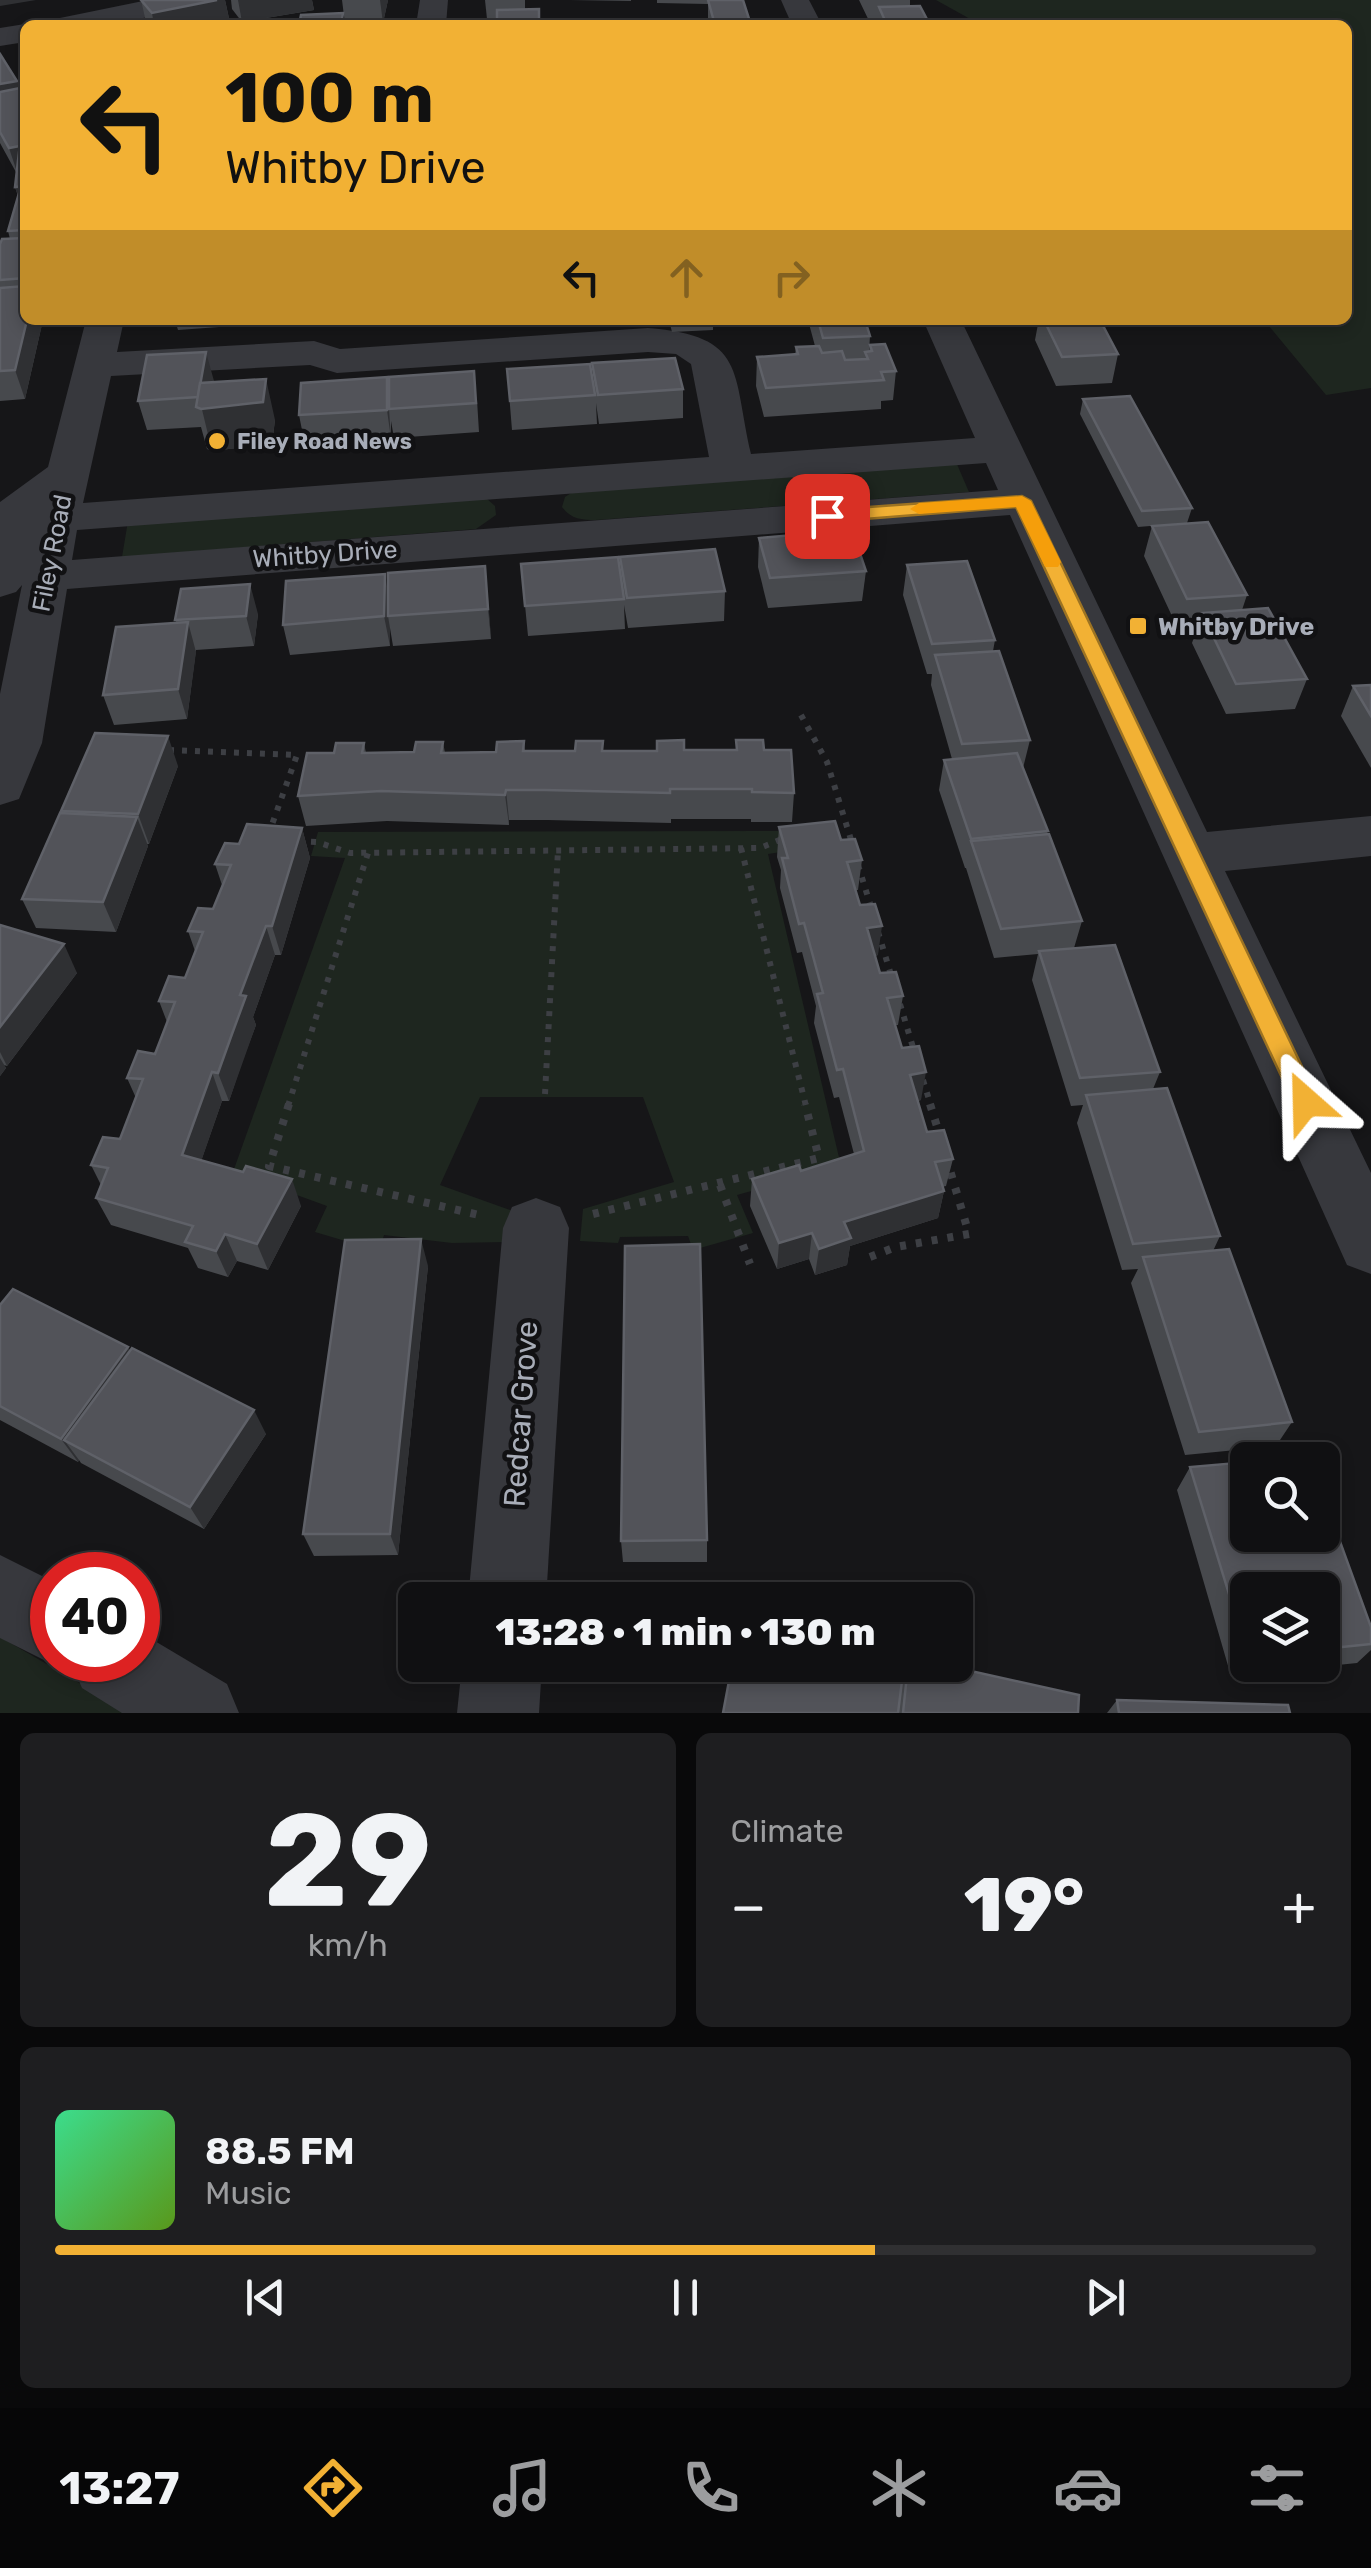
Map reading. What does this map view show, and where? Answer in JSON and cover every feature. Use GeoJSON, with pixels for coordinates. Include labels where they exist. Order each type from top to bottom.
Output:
{"type":"FeatureCollection","features":[{"type":"Feature","properties":{"kind":"street"},"geometry":{"type":"LineString","coordinates":[[90,20],[192,0]]}},
{"type":"Feature","properties":{"kind":"street","name":"Filey Road"},"geometry":{"type":"LineString","coordinates":[[0,786],[16,743],[16,647],[47,576],[57,518],[104,325]]}},
{"type":"Feature","properties":{"kind":"street"},"geometry":{"type":"LineString","coordinates":[[944,325],[1022,501],[1192,854],[1371,1244]]}},
{"type":"Feature","properties":{"kind":"street"},"geometry":{"type":"LineString","coordinates":[[97,365],[314,352],[337,361],[648,340],[686,343],[710,359],[733,469]]}},
{"type":"Feature","properties":{"kind":"street"},"geometry":{"type":"LineString","coordinates":[[57,518],[1001,449]]}},
{"type":"Feature","properties":{"kind":"street"},"geometry":{"type":"LineString","coordinates":[[0,582],[20,505],[68,473]]}},
{"type":"Feature","properties":{"kind":"street","name":"Whitby Drive"},"geometry":{"type":"LineString","coordinates":[[47,576],[1022,501]]}},
{"type":"Feature","properties":{"kind":"street"},"geometry":{"type":"LineString","coordinates":[[1192,854],[1371,836]]}},
{"type":"Feature","properties":{"kind":"street","name":"Redcar Grove"},"geometry":{"type":"LineString","coordinates":[[508,1582],[536,1228]]}},
{"type":"Feature","properties":{"kind":"street"},"geometry":{"type":"LineString","coordinates":[[0,1594],[30,1612]]}},
{"type":"Feature","properties":{"kind":"street"},"geometry":{"type":"LineString","coordinates":[[147,1682],[198,1713]]}},
{"type":"Feature","properties":{"kind":"street"},"geometry":{"type":"LineString","coordinates":[[498,1713],[501,1682]]}},
{"type":"Feature","properties":{"kind":"path"},"geometry":{"type":"LineString","coordinates":[[800,716],[827,762],[942,1142]]}},
{"type":"Feature","properties":{"kind":"path"},"geometry":{"type":"LineString","coordinates":[[166,750],[297,756],[266,839]]}},
{"type":"Feature","properties":{"kind":"path"},"geometry":{"type":"LineString","coordinates":[[831,830],[848,829]]}},
{"type":"Feature","properties":{"kind":"path"},"geometry":{"type":"LineString","coordinates":[[283,840],[317,842],[368,853],[760,848],[786,838]]}},
{"type":"Feature","properties":{"kind":"path"},"geometry":{"type":"LineString","coordinates":[[368,853],[270,1166],[536,1228],[820,1158],[741,848]]}},
{"type":"Feature","properties":{"kind":"path"},"geometry":{"type":"LineString","coordinates":[[545,1094],[558,850]]}},
{"type":"Feature","properties":{"kind":"path"},"geometry":{"type":"LineString","coordinates":[[870,1257],[896,1247],[969,1234],[947,1161]]}},
{"type":"Feature","properties":{"kind":"path"},"geometry":{"type":"LineString","coordinates":[[720,1185],[750,1264]]}},
{"type":"Feature","properties":{"kind":"shaded area"},"geometry":{"type":"Polygon","coordinates":[[[936,0],[1371,0],[1371,388],[1326,395],[1268,325],[1352,325],[1352,20],[972,20],[936,0]]]}},
{"type":"Feature","properties":{"kind":"shaded area"},"geometry":{"type":"Polygon","coordinates":[[[956,462],[969,492],[596,520],[577,518],[562,507],[565,497],[576,490],[956,462]]]}},
{"type":"Feature","properties":{"kind":"shaded area"},"geometry":{"type":"Polygon","coordinates":[[[486,498],[495,506],[496,515],[476,529],[122,557],[128,521],[486,498]]]}},
{"type":"Feature","properties":{"kind":"shaded area"},"geometry":{"type":"Polygon","coordinates":[[[779,831],[781,852],[768,854],[841,1166],[737,1195],[753,1233],[693,1250],[688,1236],[620,1237],[618,1243],[580,1241],[583,1209],[674,1182],[643,1097],[480,1097],[440,1185],[513,1211],[506,1242],[452,1243],[384,1235],[379,1251],[315,1232],[327,1206],[233,1172],[345,858],[311,856],[318,832],[779,831]]]}},
{"type":"Feature","properties":{"kind":"shaded area"},"geometry":{"type":"Polygon","coordinates":[[[0,1637],[30,1654],[30,1682],[78,1682],[131,1713],[0,1713],[0,1637]]]}},
{"type":"Feature","properties":{"kind":"building"},"geometry":{"type":"Polygon","coordinates":[[[141,0],[217,0],[152,13],[141,0]]]}},
{"type":"Feature","properties":{"kind":"building"},"geometry":{"type":"Polygon","coordinates":[[[708,0],[743,0],[749,20],[714,20],[708,0]]]}},
{"type":"Feature","properties":{"kind":"building"},"geometry":{"type":"Polygon","coordinates":[[[920,6],[927,20],[885,20],[879,7],[920,6]]]}},
{"type":"Feature","properties":{"kind":"building"},"geometry":{"type":"Polygon","coordinates":[[[539,9],[539,20],[497,20],[497,10],[539,9]]]}},
{"type":"Feature","properties":{"kind":"building"},"geometry":{"type":"Polygon","coordinates":[[[343,13],[342,20],[300,20],[301,15],[343,13]]]}},
{"type":"Feature","properties":{"kind":"building"},"geometry":{"type":"Polygon","coordinates":[[[0,54],[17,81],[0,84],[0,54]]]}},
{"type":"Feature","properties":{"kind":"building"},"geometry":{"type":"Polygon","coordinates":[[[20,88],[20,146],[9,148],[0,132],[0,92],[20,88]]]}},
{"type":"Feature","properties":{"kind":"building"},"geometry":{"type":"Polygon","coordinates":[[[19,152],[20,152],[20,186],[15,187],[19,152]]]}},
{"type":"Feature","properties":{"kind":"building"},"geometry":{"type":"Polygon","coordinates":[[[19,193],[20,230],[8,231],[19,193]]]}},
{"type":"Feature","properties":{"kind":"building"},"geometry":{"type":"Polygon","coordinates":[[[20,238],[20,278],[0,280],[2,239],[20,238]]]}},
{"type":"Feature","properties":{"kind":"building"},"geometry":{"type":"Polygon","coordinates":[[[20,286],[20,325],[26,325],[15,370],[0,371],[0,288],[20,286]]]}},
{"type":"Feature","properties":{"kind":"building"},"geometry":{"type":"Polygon","coordinates":[[[819,325],[867,325],[870,336],[823,338],[819,325]]]}},
{"type":"Feature","properties":{"kind":"building"},"geometry":{"type":"Polygon","coordinates":[[[1046,325],[1103,325],[1118,354],[1062,357],[1046,325]]]}},
{"type":"Feature","properties":{"kind":"building"},"geometry":{"type":"Polygon","coordinates":[[[885,344],[896,371],[881,372],[884,380],[766,388],[757,357],[798,354],[796,347],[819,346],[822,353],[842,351],[845,360],[868,359],[865,352],[872,351],[870,345],[885,344]]]}},
{"type":"Feature","properties":{"kind":"building"},"geometry":{"type":"Polygon","coordinates":[[[206,352],[198,397],[138,401],[147,355],[206,352]]]}},
{"type":"Feature","properties":{"kind":"building"},"geometry":{"type":"Polygon","coordinates":[[[675,358],[683,389],[598,395],[592,363],[675,358]]]}},
{"type":"Feature","properties":{"kind":"building"},"geometry":{"type":"Polygon","coordinates":[[[590,364],[595,395],[510,401],[507,369],[590,364]]]}},
{"type":"Feature","properties":{"kind":"building"},"geometry":{"type":"Polygon","coordinates":[[[474,371],[476,403],[389,409],[389,377],[474,371]]]}},
{"type":"Feature","properties":{"kind":"building"},"geometry":{"type":"Polygon","coordinates":[[[387,377],[387,410],[299,415],[301,383],[387,377]]]}},
{"type":"Feature","properties":{"kind":"building"},"geometry":{"type":"Polygon","coordinates":[[[266,379],[263,402],[196,407],[200,383],[266,379]]]}},
{"type":"Feature","properties":{"kind":"building"},"geometry":{"type":"Polygon","coordinates":[[[1130,396],[1192,508],[1142,511],[1083,399],[1130,396]]]}},
{"type":"Feature","properties":{"kind":"building"},"geometry":{"type":"Polygon","coordinates":[[[1208,522],[1247,595],[1187,599],[1152,526],[1208,522]]]}},
{"type":"Feature","properties":{"kind":"building"},"geometry":{"type":"Polygon","coordinates":[[[852,530],[866,571],[770,578],[759,538],[852,530]]]}},
{"type":"Feature","properties":{"kind":"building"},"geometry":{"type":"Polygon","coordinates":[[[715,549],[725,591],[627,598],[620,557],[715,549]]]}},
{"type":"Feature","properties":{"kind":"building"},"geometry":{"type":"Polygon","coordinates":[[[618,557],[624,599],[525,606],[521,564],[618,557]]]}},
{"type":"Feature","properties":{"kind":"building"},"geometry":{"type":"Polygon","coordinates":[[[967,561],[995,640],[932,644],[907,565],[967,561]]]}},
{"type":"Feature","properties":{"kind":"building"},"geometry":{"type":"Polygon","coordinates":[[[485,566],[488,609],[388,616],[388,573],[485,566]]]}},
{"type":"Feature","properties":{"kind":"building"},"geometry":{"type":"Polygon","coordinates":[[[385,574],[384,616],[283,625],[286,581],[385,574]]]}},
{"type":"Feature","properties":{"kind":"building"},"geometry":{"type":"Polygon","coordinates":[[[250,584],[246,616],[175,620],[181,589],[250,584]]]}},
{"type":"Feature","properties":{"kind":"building"},"geometry":{"type":"Polygon","coordinates":[[[1268,608],[1307,679],[1236,684],[1202,613],[1268,608]]]}},
{"type":"Feature","properties":{"kind":"building"},"geometry":{"type":"Polygon","coordinates":[[[188,622],[178,689],[103,695],[116,627],[188,622]]]}},
{"type":"Feature","properties":{"kind":"building"},"geometry":{"type":"Polygon","coordinates":[[[999,651],[1030,740],[962,744],[935,655],[999,651]]]}},
{"type":"Feature","properties":{"kind":"building"},"geometry":{"type":"Polygon","coordinates":[[[1371,685],[1371,716],[1353,686],[1371,685]]]}},
{"type":"Feature","properties":{"kind":"building"},"geometry":{"type":"Polygon","coordinates":[[[95,733],[168,736],[138,814],[61,811],[95,733]]]}},
{"type":"Feature","properties":{"kind":"building"},"geometry":{"type":"Polygon","coordinates":[[[684,740],[684,750],[737,750],[736,740],[763,740],[764,750],[791,750],[794,793],[670,789],[670,793],[506,790],[505,795],[381,791],[298,796],[307,753],[334,753],[336,743],[364,743],[362,753],[414,752],[416,742],[443,742],[441,753],[496,752],[497,742],[524,741],[523,751],[575,751],[576,741],[603,741],[602,751],[657,751],[657,741],[684,740]]]}},
{"type":"Feature","properties":{"kind":"building"},"geometry":{"type":"Polygon","coordinates":[[[1017,753],[1048,831],[971,839],[944,760],[1017,753]]]}},
{"type":"Feature","properties":{"kind":"building"},"geometry":{"type":"Polygon","coordinates":[[[60,813],[137,817],[103,902],[22,899],[60,813]]]}},
{"type":"Feature","properties":{"kind":"building"},"geometry":{"type":"Polygon","coordinates":[[[835,821],[841,840],[855,839],[862,860],[847,862],[860,905],[875,904],[882,926],[867,928],[880,973],[896,972],[903,996],[887,998],[902,1048],[919,1046],[926,1072],[910,1075],[927,1132],[944,1130],[953,1159],[935,1162],[944,1191],[844,1222],[851,1238],[819,1249],[812,1233],[779,1243],[752,1179],[799,1165],[801,1171],[864,1151],[843,1069],[837,1070],[817,994],[823,993],[804,923],[799,924],[782,858],[788,858],[779,827],[835,821]]]}},
{"type":"Feature","properties":{"kind":"building"},"geometry":{"type":"Polygon","coordinates":[[[247,824],[302,828],[272,926],[266,926],[240,995],[246,996],[218,1073],[212,1072],[182,1155],[243,1172],[246,1166],[292,1179],[257,1244],[225,1234],[216,1251],[185,1242],[193,1226],[96,1198],[108,1168],[91,1165],[103,1137],[120,1139],[143,1079],[127,1078],[138,1051],[155,1054],[175,1002],[159,1001],[169,976],[185,978],[203,932],[188,931],[198,908],[213,909],[231,865],[215,864],[225,843],[239,844],[247,824]]]}},
{"type":"Feature","properties":{"kind":"building"},"geometry":{"type":"Polygon","coordinates":[[[1049,834],[1082,921],[1001,929],[971,841],[1049,834]]]}},
{"type":"Feature","properties":{"kind":"building"},"geometry":{"type":"Polygon","coordinates":[[[0,925],[64,944],[0,1027],[0,925]]]}},
{"type":"Feature","properties":{"kind":"building"},"geometry":{"type":"Polygon","coordinates":[[[1115,945],[1160,1072],[1080,1078],[1039,951],[1115,945]]]}},
{"type":"Feature","properties":{"kind":"building"},"geometry":{"type":"Polygon","coordinates":[[[1167,1088],[1220,1236],[1133,1244],[1086,1095],[1167,1088]]]}},
{"type":"Feature","properties":{"kind":"building"},"geometry":{"type":"Polygon","coordinates":[[[421,1239],[390,1534],[303,1534],[345,1240],[421,1239]]]}},
{"type":"Feature","properties":{"kind":"building"},"geometry":{"type":"Polygon","coordinates":[[[700,1244],[707,1540],[621,1541],[625,1246],[700,1244]]]}},
{"type":"Feature","properties":{"kind":"building"},"geometry":{"type":"Polygon","coordinates":[[[1229,1249],[1292,1422],[1199,1432],[1143,1257],[1229,1249]]]}},
{"type":"Feature","properties":{"kind":"building"},"geometry":{"type":"Polygon","coordinates":[[[13,1289],[128,1347],[61,1439],[0,1406],[0,1305],[13,1289]]]}},
{"type":"Feature","properties":{"kind":"building"},"geometry":{"type":"Polygon","coordinates":[[[132,1348],[254,1410],[190,1507],[64,1440],[132,1348]]]}},
{"type":"Feature","properties":{"kind":"building"},"geometry":{"type":"Polygon","coordinates":[[[1230,1464],[1230,1552],[1340,1552],[1340,1542],[1371,1627],[1371,1644],[1340,1647],[1340,1572],[1230,1572],[1230,1597],[1190,1467],[1230,1464]]]}},
{"type":"Feature","properties":{"kind":"building"},"geometry":{"type":"Polygon","coordinates":[[[973,1671],[1079,1695],[1078,1713],[903,1713],[906,1682],[973,1682],[973,1671]]]}},
{"type":"Feature","properties":{"kind":"building"},"geometry":{"type":"Polygon","coordinates":[[[729,1682],[902,1682],[898,1713],[723,1713],[729,1682]]]}},
{"type":"Feature","properties":{"kind":"building"},"geometry":{"type":"Polygon","coordinates":[[[1117,1700],[1288,1705],[1290,1713],[1119,1713],[1117,1700]]]}},
{"type":"Feature","properties":{"kind":"slow traffic"},"geometry":{"type":"LineString","coordinates":[[919,509],[1022,501],[1052,562]]}},
{"type":"Feature","properties":{"kind":"place","name":"Filey Road News"},"geometry":{"type":"Point","coordinates":[217,441]}},
{"type":"Feature","properties":{"kind":"place","name":"Whitby Drive"},"geometry":{"type":"Point","coordinates":[1138,626]}},
{"type":"Feature","properties":{"kind":"route"},"geometry":{"type":"LineString","coordinates":[[827,516],[1022,501],[1306,1102]]}}]}
